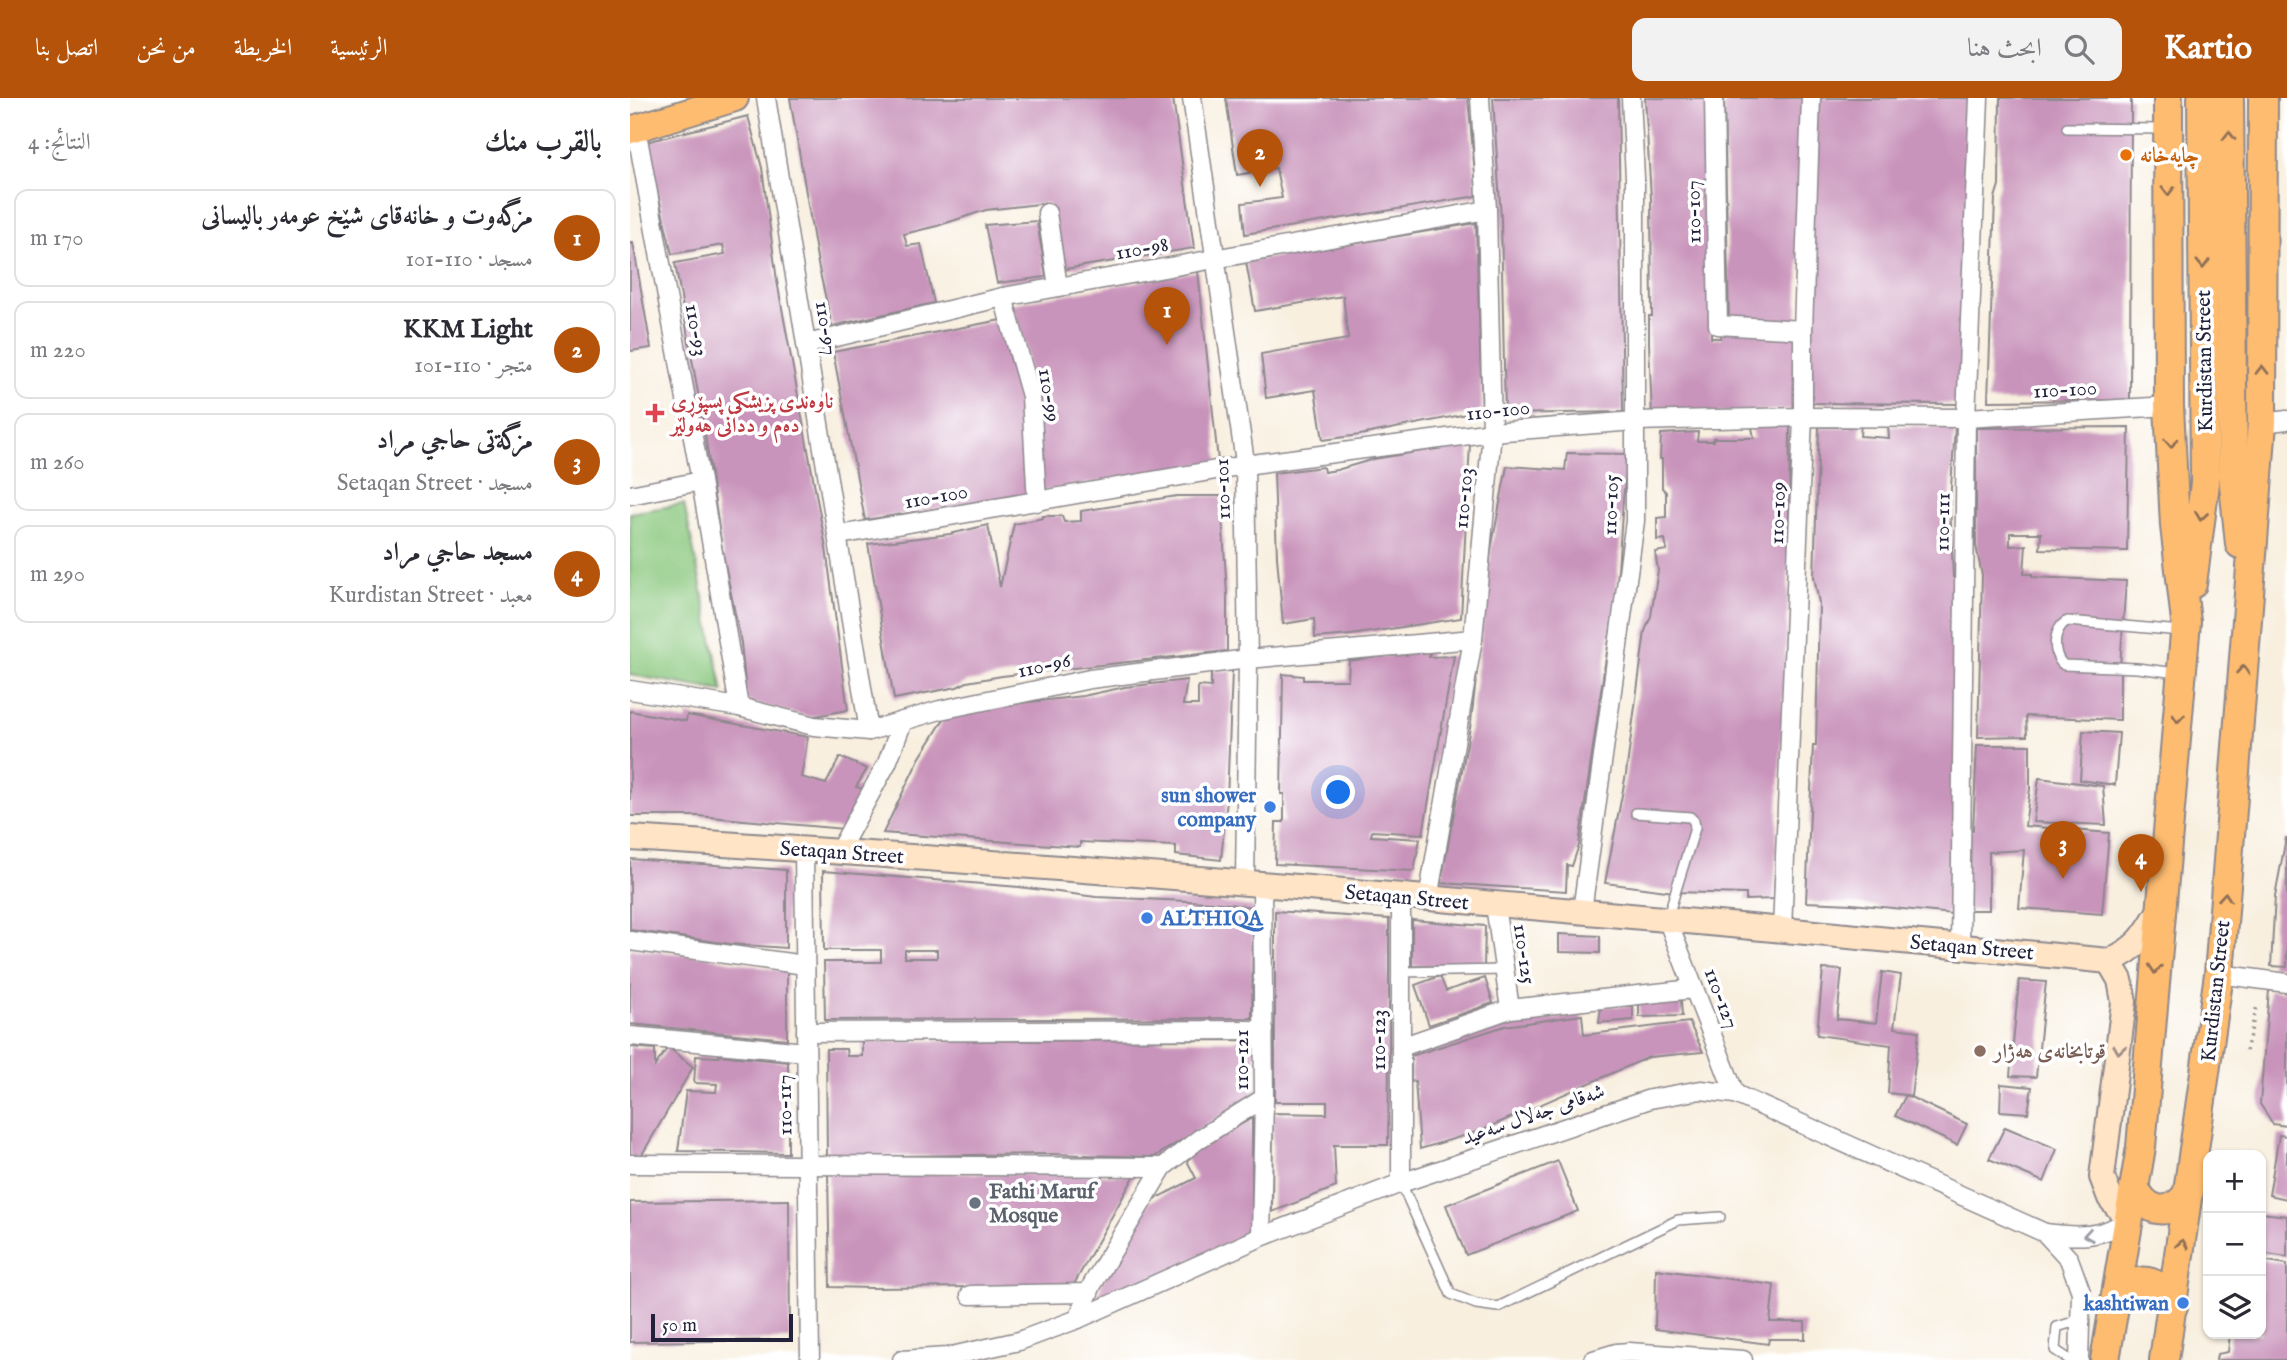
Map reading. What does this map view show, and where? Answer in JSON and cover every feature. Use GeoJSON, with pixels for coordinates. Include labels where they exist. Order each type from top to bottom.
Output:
{"type":"FeatureCollection","features":[{"type":"Feature","properties":{"kind":"highway","name":"Kurdistan Street"},"geometry":{"type":"LineString","coordinates":[[2168,98],[2169,406],[2175,526],[2186,626]]}},
{"type":"Feature","properties":{"kind":"highway","name":"Kurdistan Street"},"geometry":{"type":"LineString","coordinates":[[2105,1360],[2141,1147],[2186,626],[2205,483],[2202,98]]}},
{"type":"Feature","properties":{"kind":"highway","name":"Kurdistan Street"},"geometry":{"type":"LineString","coordinates":[[2229,98],[2233,475],[2247,620]]}},
{"type":"Feature","properties":{"kind":"highway","name":"Kurdistan Street"},"geometry":{"type":"LineString","coordinates":[[2164,1360],[2219,974],[2247,620],[2275,422],[2263,98]]}},
{"type":"Feature","properties":{"kind":"highway"},"geometry":{"type":"LineString","coordinates":[[2134,1187],[2141,1200],[2153,1208],[2167,1210],[2180,1204],[2189,1192]]}},
{"type":"Feature","properties":{"kind":"highway"},"geometry":{"type":"LineString","coordinates":[[2116,1298],[2125,1286],[2140,1281],[2155,1283],[2167,1292],[2173,1306]]}},
{"type":"Feature","properties":{"kind":"main road"},"geometry":{"type":"LineString","coordinates":[[633,129],[735,98]]}},
{"type":"Feature","properties":{"kind":"main road","name":"Setaqan Street"},"geometry":{"type":"LineString","coordinates":[[630,838],[1254,883],[2109,961]]}},
{"type":"Feature","properties":{"kind":"main road"},"geometry":{"type":"LineString","coordinates":[[2128,1219],[2110,1198],[2102,1177],[2124,1002],[2120,980],[2109,961],[2138,944],[2160,910]]}},
{"type":"Feature","properties":{"kind":"street","name":"110-97"},"geometry":{"type":"LineString","coordinates":[[766,98],[869,731]]}},
{"type":"Feature","properties":{"kind":"street","name":"110-101"},"geometry":{"type":"LineString","coordinates":[[1192,98],[1245,465],[1254,883]]}},
{"type":"Feature","properties":{"kind":"street","name":"110-103"},"geometry":{"type":"LineString","coordinates":[[1428,899],[1474,639],[1492,432],[1488,210],[1480,98]]}},
{"type":"Feature","properties":{"kind":"street","name":"110-105"},"geometry":{"type":"LineString","coordinates":[[1582,911],[1635,521],[1635,178],[1631,98]]}},
{"type":"Feature","properties":{"kind":"street","name":"110-107"},"geometry":{"type":"LineString","coordinates":[[1714,98],[1718,325],[1803,330]]}},
{"type":"Feature","properties":{"kind":"street","name":"110-109"},"geometry":{"type":"LineString","coordinates":[[1782,930],[1803,417],[1803,330],[1811,98]]}},
{"type":"Feature","properties":{"kind":"street","name":"110-111"},"geometry":{"type":"LineString","coordinates":[[1959,946],[1966,418],[1979,98]]}},
{"type":"Feature","properties":{"kind":"street","name":"110-93"},"geometry":{"type":"LineString","coordinates":[[633,129],[701,481],[739,707]]}},
{"type":"Feature","properties":{"kind":"street","name":"110-98"},"geometry":{"type":"LineString","coordinates":[[807,344],[1003,297],[1488,210]]}},
{"type":"Feature","properties":{"kind":"street"},"geometry":{"type":"LineString","coordinates":[[1047,213],[1058,287]]}},
{"type":"Feature","properties":{"kind":"street","name":"110-99"},"geometry":{"type":"LineString","coordinates":[[1003,297],[1031,396],[1037,502]]}},
{"type":"Feature","properties":{"kind":"street","name":"110-100"},"geometry":{"type":"LineString","coordinates":[[839,535],[1245,465],[1492,432],[1635,421],[1803,417],[1966,418],[2169,406]]}},
{"type":"Feature","properties":{"kind":"street"},"geometry":{"type":"LineString","coordinates":[[630,495],[701,481]]}},
{"type":"Feature","properties":{"kind":"street","name":"110-96"},"geometry":{"type":"LineString","coordinates":[[630,690],[739,707],[814,726],[869,731],[940,710],[1090,679],[1248,659],[1474,639]]}},
{"type":"Feature","properties":{"kind":"street"},"geometry":{"type":"LineString","coordinates":[[839,851],[887,763],[903,721]]}},
{"type":"Feature","properties":{"kind":"street","name":"110-117"},"geometry":{"type":"LineString","coordinates":[[804,849],[810,1360]]}},
{"type":"Feature","properties":{"kind":"street","name":"110-121"},"geometry":{"type":"LineString","coordinates":[[1254,883],[1264,1030],[1261,1237]]}},
{"type":"Feature","properties":{"kind":"street","name":"110-123"},"geometry":{"type":"LineString","coordinates":[[1401,896],[1401,1183]]}},
{"type":"Feature","properties":{"kind":"street","name":"110-125"},"geometry":{"type":"LineString","coordinates":[[1495,905],[1510,1009]]}},
{"type":"Feature","properties":{"kind":"street","name":"110-127"},"geometry":{"type":"LineString","coordinates":[[1667,919],[1735,1094]]}},
{"type":"Feature","properties":{"kind":"street"},"geometry":{"type":"LineString","coordinates":[[630,942],[805,965]]}},
{"type":"Feature","properties":{"kind":"street"},"geometry":{"type":"LineString","coordinates":[[2219,974],[2287,983]]}},
{"type":"Feature","properties":{"kind":"street"},"geometry":{"type":"LineString","coordinates":[[1401,1047],[1510,1009],[1693,989]]}},
{"type":"Feature","properties":{"kind":"street"},"geometry":{"type":"LineString","coordinates":[[806,1032],[1264,1030]]}},
{"type":"Feature","properties":{"kind":"street"},"geometry":{"type":"LineString","coordinates":[[630,1036],[806,1052]]}},
{"type":"Feature","properties":{"kind":"street","name":"شەقامی جەلال سەعید"},"geometry":{"type":"LineString","coordinates":[[902,1360],[947,1357],[1019,1341],[1078,1320],[1261,1237],[1401,1183],[1650,1099],[1701,1090],[1735,1094],[2045,1233],[2069,1259],[2081,1292],[2079,1360]]}},
{"type":"Feature","properties":{"kind":"street"},"geometry":{"type":"LineString","coordinates":[[1078,1320],[1089,1293],[1163,1167],[1199,1139],[1264,1098]]}},
{"type":"Feature","properties":{"kind":"street"},"geometry":{"type":"LineString","coordinates":[[630,1164],[1163,1167]]}},
{"type":"Feature","properties":{"kind":"street"},"geometry":{"type":"LineString","coordinates":[[2045,1233],[2075,1237],[2097,1234],[2116,1228],[2128,1219]]}},
{"type":"Feature","properties":{"kind":"street"},"geometry":{"type":"LineString","coordinates":[[970,1295],[1089,1293]]}},
{"type":"Feature","properties":{"kind":"street"},"geometry":{"type":"LineString","coordinates":[[1593,1360],[1629,1352],[1743,1360]]}},
{"type":"Feature","properties":{"kind":"lane"},"geometry":{"type":"LineString","coordinates":[[2067,128],[2168,129]]}},
{"type":"Feature","properties":{"kind":"lane"},"geometry":{"type":"LineString","coordinates":[[2182,674],[2137,668],[2064,665],[2056,654],[2057,629],[2060,624],[2068,621],[2186,626]]}},
{"type":"Feature","properties":{"kind":"lane"},"geometry":{"type":"LineString","coordinates":[[1636,813],[1690,817],[1694,821],[1667,919]]}},
{"type":"Feature","properties":{"kind":"lane"},"geometry":{"type":"LineString","coordinates":[[1401,972],[1504,970]]}},
{"type":"Feature","properties":{"kind":"lane"},"geometry":{"type":"LineString","coordinates":[[1401,1183],[1451,1294],[1476,1304],[1498,1307],[1678,1220],[1720,1217]]}},
{"type":"Feature","properties":{"kind":"lane"},"geometry":{"type":"LineString","coordinates":[[2070,1360],[2055,1350],[2057,1327],[2080,1320]]}},
{"type":"Feature","properties":{"kind":"path"},"geometry":{"type":"LineString","coordinates":[[2246,1051],[2257,1006]]}},
{"type":"Feature","properties":{"kind":"green space"},"geometry":{"type":"Polygon","coordinates":[[[684,504],[723,691],[630,675],[630,513],[684,504]]]}},
{"type":"Feature","properties":{"kind":"building"},"geometry":{"type":"Polygon","coordinates":[[[790,98],[1173,98],[1194,248],[1059,270],[1047,203],[986,210],[904,234],[907,246],[921,244],[934,303],[832,326],[818,264],[790,98]]]}},
{"type":"Feature","properties":{"kind":"building"},"geometry":{"type":"Polygon","coordinates":[[[1226,98],[1468,98],[1477,196],[1245,234],[1242,203],[1282,198],[1276,168],[1237,175],[1226,98]]]}},
{"type":"Feature","properties":{"kind":"building"},"geometry":{"type":"Polygon","coordinates":[[[1493,98],[1618,98],[1623,412],[1505,414],[1501,219],[1493,98]]]}},
{"type":"Feature","properties":{"kind":"building"},"geometry":{"type":"Polygon","coordinates":[[[1645,98],[1710,98],[1711,338],[1721,338],[1722,327],[1798,333],[1798,409],[1652,417],[1649,343],[1649,316],[1652,316],[1651,198],[1645,98]]]}},
{"type":"Feature","properties":{"kind":"building"},"geometry":{"type":"Polygon","coordinates":[[[1724,98],[1804,98],[1797,326],[1729,323],[1724,98]]]}},
{"type":"Feature","properties":{"kind":"building"},"geometry":{"type":"Polygon","coordinates":[[[1814,98],[1971,98],[1962,404],[1806,403],[1814,98]]]}},
{"type":"Feature","properties":{"kind":"building"},"geometry":{"type":"Polygon","coordinates":[[[2000,98],[2131,98],[2130,400],[1988,401],[1995,198],[1999,185],[2000,98]]]}},
{"type":"Feature","properties":{"kind":"building"},"geometry":{"type":"Polygon","coordinates":[[[748,116],[762,168],[777,281],[826,548],[848,710],[810,717],[747,702],[741,643],[722,549],[675,263],[725,254],[723,245],[672,254],[646,142],[748,116]]]}},
{"type":"Feature","properties":{"kind":"building"},"geometry":{"type":"Polygon","coordinates":[[[1037,221],[1046,277],[997,283],[985,225],[1037,221]]]}},
{"type":"Feature","properties":{"kind":"building"},"geometry":{"type":"Polygon","coordinates":[[[1476,223],[1482,411],[1323,440],[1315,390],[1266,398],[1261,354],[1348,339],[1343,296],[1255,311],[1246,262],[1476,223]]]}},
{"type":"Feature","properties":{"kind":"building"},"geometry":{"type":"Polygon","coordinates":[[[630,243],[633,243],[651,348],[630,351],[630,243]]]}},
{"type":"Feature","properties":{"kind":"building"},"geometry":{"type":"Polygon","coordinates":[[[1198,271],[1218,461],[1040,492],[1026,347],[1010,304],[1198,271]]]}},
{"type":"Feature","properties":{"kind":"building"},"geometry":{"type":"Polygon","coordinates":[[[1001,320],[1011,361],[1026,400],[1031,494],[865,520],[833,352],[1001,320]]]}},
{"type":"Feature","properties":{"kind":"building"},"geometry":{"type":"Polygon","coordinates":[[[1851,421],[1861,423],[1860,436],[1889,438],[1888,426],[1955,427],[1950,503],[1953,577],[1963,591],[1953,914],[1806,902],[1813,745],[1816,745],[1819,603],[1814,577],[1819,427],[1851,427],[1851,421]]]}},
{"type":"Feature","properties":{"kind":"building"},"geometry":{"type":"Polygon","coordinates":[[[1751,422],[1790,426],[1788,601],[1774,899],[1746,900],[1746,894],[1674,892],[1605,883],[1626,774],[1645,631],[1651,616],[1658,570],[1655,552],[1667,550],[1665,539],[1657,540],[1657,518],[1666,517],[1666,492],[1662,488],[1660,459],[1661,434],[1698,432],[1697,441],[1713,441],[1713,438],[1754,438],[1751,422]]]}},
{"type":"Feature","properties":{"kind":"building"},"geometry":{"type":"Polygon","coordinates":[[[2129,427],[2127,551],[2040,549],[2041,533],[2010,533],[2010,546],[2026,545],[2024,574],[2032,574],[2032,577],[2126,581],[2120,666],[2120,720],[2026,716],[2027,736],[1978,737],[1982,575],[1976,546],[1976,428],[2129,427]]]}},
{"type":"Feature","properties":{"kind":"building"},"geometry":{"type":"Polygon","coordinates":[[[1470,443],[1461,618],[1315,638],[1314,619],[1283,624],[1274,473],[1323,467],[1324,472],[1374,459],[1470,443]]]}},
{"type":"Feature","properties":{"kind":"building"},"geometry":{"type":"Polygon","coordinates":[[[1567,453],[1628,454],[1616,599],[1579,845],[1572,866],[1567,865],[1566,891],[1441,883],[1471,722],[1491,550],[1507,466],[1565,470],[1567,453]]]}},
{"type":"Feature","properties":{"kind":"building"},"geometry":{"type":"Polygon","coordinates":[[[1177,496],[1221,496],[1227,595],[1227,651],[1002,676],[894,699],[868,544],[950,534],[988,525],[1000,587],[1014,524],[1043,516],[1062,516],[1064,522],[1081,521],[1081,511],[1177,496]]]}},
{"type":"Feature","properties":{"kind":"building"},"geometry":{"type":"Polygon","coordinates":[[[1408,649],[1431,649],[1429,657],[1454,656],[1423,834],[1372,831],[1371,836],[1420,839],[1414,871],[1275,864],[1276,822],[1284,822],[1284,794],[1281,794],[1283,674],[1303,676],[1303,680],[1348,680],[1349,661],[1407,655],[1408,649]]]}},
{"type":"Feature","properties":{"kind":"building"},"geometry":{"type":"Polygon","coordinates":[[[1211,671],[1232,671],[1227,800],[1221,860],[1176,855],[1176,846],[1080,842],[1080,847],[883,833],[919,759],[949,711],[1083,696],[1125,687],[1187,680],[1183,705],[1198,705],[1198,686],[1211,687],[1211,671]]]}},
{"type":"Feature","properties":{"kind":"building"},"geometry":{"type":"Polygon","coordinates":[[[630,711],[686,721],[687,715],[808,737],[801,777],[826,784],[840,757],[867,769],[856,787],[867,790],[844,829],[699,816],[630,816],[630,711]]]}},
{"type":"Feature","properties":{"kind":"building"},"geometry":{"type":"Polygon","coordinates":[[[2083,731],[2119,733],[2115,785],[2080,780],[2083,731]]]}},
{"type":"Feature","properties":{"kind":"building"},"geometry":{"type":"Polygon","coordinates":[[[1977,745],[2030,745],[2030,789],[2025,826],[2109,833],[2102,914],[2019,908],[2024,850],[1989,852],[1989,910],[1964,910],[1966,830],[1973,830],[1977,745]]]}},
{"type":"Feature","properties":{"kind":"building"},"geometry":{"type":"Polygon","coordinates":[[[2039,778],[2103,786],[2106,825],[2033,822],[2039,778]]]}},
{"type":"Feature","properties":{"kind":"building"},"geometry":{"type":"Polygon","coordinates":[[[2286,838],[2287,967],[2271,966],[2275,896],[2286,838]]]}},
{"type":"Feature","properties":{"kind":"building"},"geometry":{"type":"Polygon","coordinates":[[[630,859],[786,870],[786,948],[730,944],[630,930],[630,859]]]}},
{"type":"Feature","properties":{"kind":"building"},"geometry":{"type":"Polygon","coordinates":[[[823,871],[1019,887],[1096,897],[1211,902],[1253,907],[1252,1018],[825,1020],[824,962],[881,962],[881,950],[824,950],[823,871]],[[905,950],[905,958],[937,958],[937,950],[905,950]]]}},
{"type":"Feature","properties":{"kind":"building"},"geometry":{"type":"Polygon","coordinates":[[[1275,911],[1389,919],[1389,1057],[1388,1145],[1334,1145],[1336,1187],[1272,1212],[1273,1113],[1327,1114],[1327,1102],[1275,1102],[1275,911]]]}},
{"type":"Feature","properties":{"kind":"building"},"geometry":{"type":"Polygon","coordinates":[[[1412,920],[1485,926],[1484,968],[1412,966],[1412,920]]]}},
{"type":"Feature","properties":{"kind":"building"},"geometry":{"type":"Polygon","coordinates":[[[1559,934],[1600,936],[1600,953],[1559,952],[1559,934]]]}},
{"type":"Feature","properties":{"kind":"building"},"geometry":{"type":"Polygon","coordinates":[[[630,949],[704,956],[787,972],[787,1039],[630,1024],[630,949]]]}},
{"type":"Feature","properties":{"kind":"building"},"geometry":{"type":"Polygon","coordinates":[[[1823,969],[1842,970],[1837,1019],[1876,1023],[1882,972],[1901,975],[1894,1028],[1919,1031],[1911,1096],[1888,1093],[1891,1045],[1817,1035],[1823,969]]]}},
{"type":"Feature","properties":{"kind":"building"},"geometry":{"type":"Polygon","coordinates":[[[1440,976],[1446,991],[1485,978],[1493,1003],[1429,1025],[1415,985],[1440,976]]]}},
{"type":"Feature","properties":{"kind":"building"},"geometry":{"type":"Polygon","coordinates":[[[2019,980],[2046,982],[2036,1077],[2010,1076],[2019,980]]]}},
{"type":"Feature","properties":{"kind":"building"},"geometry":{"type":"Polygon","coordinates":[[[2269,990],[2287,992],[2287,1126],[2273,1124],[2260,1104],[2269,990]]]}},
{"type":"Feature","properties":{"kind":"building"},"geometry":{"type":"Polygon","coordinates":[[[1681,1000],[1682,1016],[1639,1017],[1639,1002],[1681,1000]]]}},
{"type":"Feature","properties":{"kind":"building"},"geometry":{"type":"Polygon","coordinates":[[[1601,1006],[1633,1006],[1633,1020],[1599,1023],[1601,1006]]]}},
{"type":"Feature","properties":{"kind":"building"},"geometry":{"type":"Polygon","coordinates":[[[1582,1015],[1584,1035],[1689,1022],[1703,1052],[1649,1057],[1480,1131],[1420,1149],[1415,1081],[1411,1082],[1411,1056],[1505,1026],[1582,1015]]]}},
{"type":"Feature","properties":{"kind":"building"},"geometry":{"type":"Polygon","coordinates":[[[1254,1040],[1256,1094],[1154,1157],[1048,1154],[827,1157],[826,1049],[846,1049],[847,1056],[862,1056],[862,1041],[1254,1040]]]}},
{"type":"Feature","properties":{"kind":"building"},"geometry":{"type":"Polygon","coordinates":[[[630,1047],[655,1049],[655,1066],[668,1047],[693,1067],[640,1158],[630,1157],[630,1047]]]}},
{"type":"Feature","properties":{"kind":"building"},"geometry":{"type":"Polygon","coordinates":[[[719,1055],[788,1062],[788,1153],[678,1151],[686,1091],[716,1092],[717,1084],[694,1083],[696,1056],[719,1055]]]}},
{"type":"Feature","properties":{"kind":"building"},"geometry":{"type":"Polygon","coordinates":[[[2001,1084],[2032,1087],[2028,1113],[2000,1111],[2001,1084]]]}},
{"type":"Feature","properties":{"kind":"building"},"geometry":{"type":"Polygon","coordinates":[[[1906,1095],[1967,1124],[1957,1145],[1895,1116],[1906,1095]]]}},
{"type":"Feature","properties":{"kind":"building"},"geometry":{"type":"Polygon","coordinates":[[[1252,1118],[1252,1233],[1095,1303],[1102,1282],[1149,1202],[1196,1178],[1185,1157],[1252,1118]]]}},
{"type":"Feature","properties":{"kind":"building"},"geometry":{"type":"Polygon","coordinates":[[[2005,1127],[2057,1149],[2044,1182],[1989,1159],[2005,1127]]]}},
{"type":"Feature","properties":{"kind":"building"},"geometry":{"type":"Polygon","coordinates":[[[2279,1135],[2287,1136],[2287,1199],[2269,1195],[2279,1135]]]}},
{"type":"Feature","properties":{"kind":"building"},"geometry":{"type":"Polygon","coordinates":[[[1558,1161],[1578,1211],[1466,1255],[1446,1205],[1558,1161]]]}},
{"type":"Feature","properties":{"kind":"building"},"geometry":{"type":"Polygon","coordinates":[[[828,1172],[1135,1175],[1073,1286],[872,1288],[830,1287],[828,1172]]]}},
{"type":"Feature","properties":{"kind":"building"},"geometry":{"type":"Polygon","coordinates":[[[789,1200],[790,1340],[630,1342],[630,1202],[789,1200]]]}},
{"type":"Feature","properties":{"kind":"building"},"geometry":{"type":"Polygon","coordinates":[[[2266,1214],[2287,1216],[2287,1257],[2266,1254],[2266,1214]]]}},
{"type":"Feature","properties":{"kind":"building"},"geometry":{"type":"Polygon","coordinates":[[[2266,1261],[2287,1264],[2287,1360],[2216,1360],[2217,1354],[2228,1352],[2229,1339],[2266,1339],[2266,1261]]]}},
{"type":"Feature","properties":{"kind":"building"},"geometry":{"type":"Polygon","coordinates":[[[1656,1269],[1774,1285],[1770,1322],[1805,1322],[1805,1339],[1769,1339],[1768,1344],[1655,1329],[1656,1269]]]}},
{"type":"Feature","properties":{"kind":"place","name":"چایەخانە"},"geometry":{"type":"Point","coordinates":[2126,155]}},
{"type":"Feature","properties":{"kind":"place","name":"KKM Light"},"geometry":{"type":"Point","coordinates":[1260,187]}},
{"type":"Feature","properties":{"kind":"place","name":"مزگەوت و خانەقای شێخ عومەر بالیسانی"},"geometry":{"type":"Point","coordinates":[1167,345]}},
{"type":"Feature","properties":{"kind":"place","name":"ناوەندی پزیشکی پسپۆڕی دەم و ددانی هەولێر"},"geometry":{"type":"Point","coordinates":[655,413]}},
{"type":"Feature","properties":{"kind":"place","name":"sun shower company"},"geometry":{"type":"Point","coordinates":[1270,807]}},
{"type":"Feature","properties":{"kind":"place","name":"مزگةتی حاجي مراد"},"geometry":{"type":"Point","coordinates":[2063,879]}},
{"type":"Feature","properties":{"kind":"place","name":"مسجد حاجي مراد"},"geometry":{"type":"Point","coordinates":[2141,892]}},
{"type":"Feature","properties":{"kind":"place","name":"ALTHIQA"},"geometry":{"type":"Point","coordinates":[1147,918]}},
{"type":"Feature","properties":{"kind":"place","name":"قوتابخانەی هەژار"},"geometry":{"type":"Point","coordinates":[1980,1051]}},
{"type":"Feature","properties":{"kind":"place","name":"Fathi Maruf Mosque"},"geometry":{"type":"Point","coordinates":[975,1203]}},
{"type":"Feature","properties":{"kind":"place","name":"kashtiwan"},"geometry":{"type":"Point","coordinates":[2183,1303]}}]}
